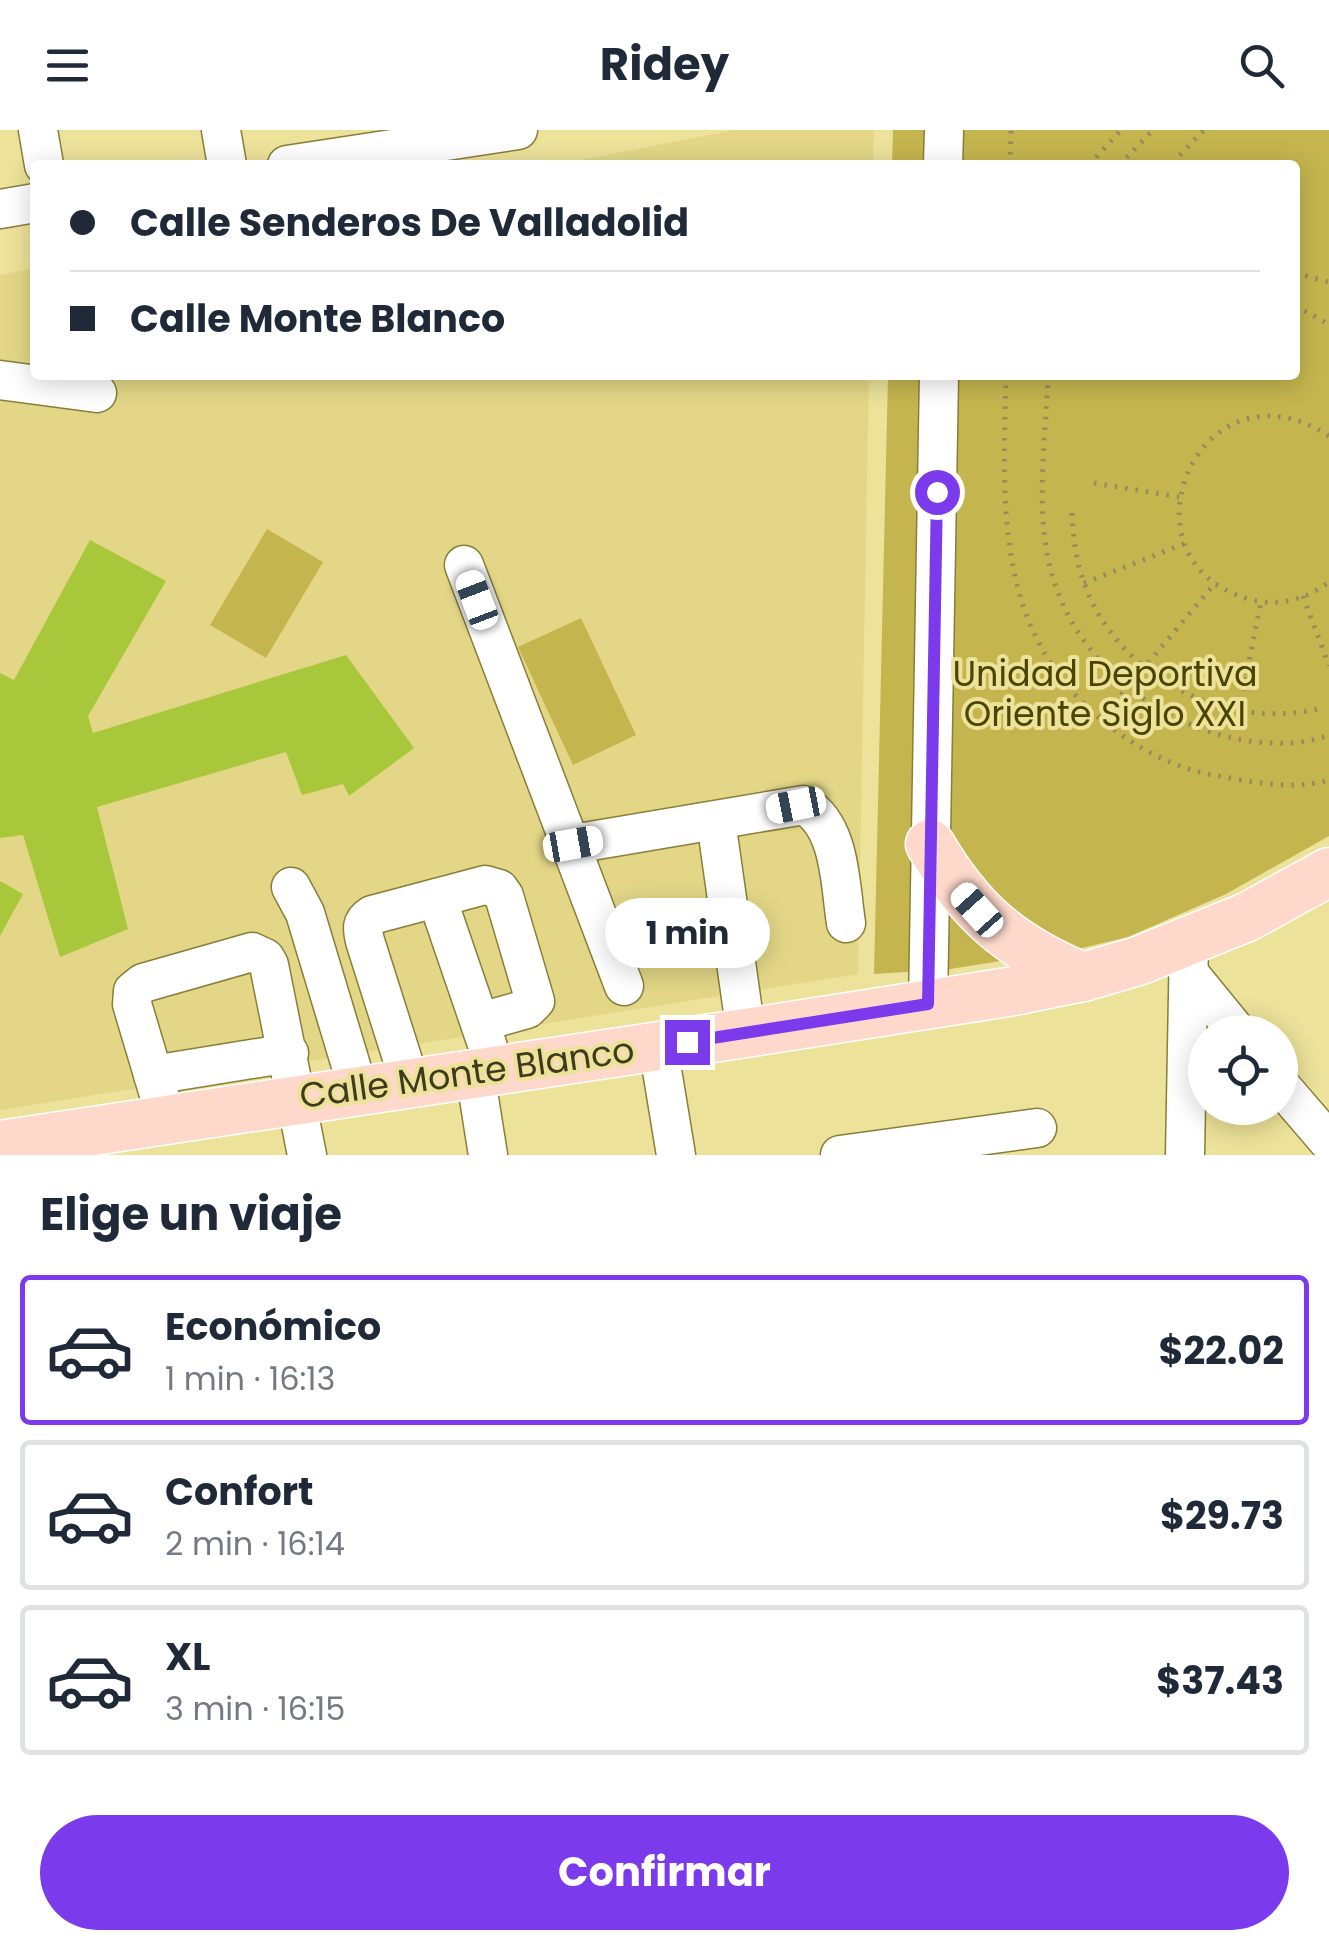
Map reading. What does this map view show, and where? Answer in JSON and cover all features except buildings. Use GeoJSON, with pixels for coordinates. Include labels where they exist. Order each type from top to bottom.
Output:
{"type":"FeatureCollection","features":[{"type":"Feature","properties":{"kind":"main road"},"geometry":{"type":"LineString","coordinates":[[930,844],[954,884],[1003,933],[1055,966],[1083,977]]}},
{"type":"Feature","properties":{"kind":"main road","name":"Calle Monte Blanco"},"geometry":{"type":"LineString","coordinates":[[0,1145],[121,1140],[160,1097],[294,1076],[358,1089],[410,1082],[928,1004],[1083,977],[1138,961],[1188,956],[1329,872]]}},
{"type":"Feature","properties":{"kind":"street"},"geometry":{"type":"LineString","coordinates":[[38,130],[43,160]]}},
{"type":"Feature","properties":{"kind":"street"},"geometry":{"type":"LineString","coordinates":[[221,130],[226,160]]}},
{"type":"Feature","properties":{"kind":"street"},"geometry":{"type":"LineString","coordinates":[[309,160],[403,139],[518,130]]}},
{"type":"Feature","properties":{"kind":"street"},"geometry":{"type":"LineString","coordinates":[[943,160],[944,130]]}},
{"type":"Feature","properties":{"kind":"street"},"geometry":{"type":"LineString","coordinates":[[0,208],[30,204]]}},
{"type":"Feature","properties":{"kind":"street"},"geometry":{"type":"LineString","coordinates":[[0,380],[97,393]]}},
{"type":"Feature","properties":{"kind":"street"},"geometry":{"type":"LineString","coordinates":[[928,1004],[939,380]]}},
{"type":"Feature","properties":{"kind":"street"},"geometry":{"type":"LineString","coordinates":[[464,565],[624,986]]}},
{"type":"Feature","properties":{"kind":"street"},"geometry":{"type":"LineString","coordinates":[[573,844],[796,805],[811,809],[830,836],[846,923]]}},
{"type":"Feature","properties":{"kind":"street"},"geometry":{"type":"LineString","coordinates":[[716,820],[746,1033]]}},
{"type":"Feature","properties":{"kind":"street"},"geometry":{"type":"LineString","coordinates":[[410,1082],[362,924],[372,914],[485,884],[499,889],[535,1001],[527,1009],[480,1022]]}},
{"type":"Feature","properties":{"kind":"street"},"geometry":{"type":"LineString","coordinates":[[291,887],[305,914],[358,1089]]}},
{"type":"Feature","properties":{"kind":"street"},"geometry":{"type":"LineString","coordinates":[[438,898],[480,1022],[488,1155]]}},
{"type":"Feature","properties":{"kind":"street"},"geometry":{"type":"LineString","coordinates":[[160,1097],[132,1004],[133,991],[143,983],[252,952],[265,958],[269,965],[308,1155]]}},
{"type":"Feature","properties":{"kind":"street"},"geometry":{"type":"LineString","coordinates":[[1188,956],[1227,1015]]}},
{"type":"Feature","properties":{"kind":"street"},"geometry":{"type":"LineString","coordinates":[[1185,1155],[1188,956]]}},
{"type":"Feature","properties":{"kind":"street"},"geometry":{"type":"LineString","coordinates":[[658,1046],[676,1155]]}},
{"type":"Feature","properties":{"kind":"street"},"geometry":{"type":"LineString","coordinates":[[1298,1106],[1329,1142]]}},
{"type":"Feature","properties":{"kind":"street"},"geometry":{"type":"LineString","coordinates":[[840,1155],[992,1145],[1037,1128]]}},
{"type":"Feature","properties":{"kind":"path"},"geometry":{"type":"LineString","coordinates":[[1010,160],[1011,130]]}},
{"type":"Feature","properties":{"kind":"path"},"geometry":{"type":"LineString","coordinates":[[1094,160],[1121,130]]}},
{"type":"Feature","properties":{"kind":"path"},"geometry":{"type":"LineString","coordinates":[[1124,160],[1153,130]]}},
{"type":"Feature","properties":{"kind":"path"},"geometry":{"type":"LineString","coordinates":[[1180,160],[1179,156],[1204,130]]}},
{"type":"Feature","properties":{"kind":"path"},"geometry":{"type":"LineString","coordinates":[[1300,275],[1329,282]]}},
{"type":"Feature","properties":{"kind":"path"},"geometry":{"type":"LineString","coordinates":[[1300,309],[1329,324]]}},
{"type":"Feature","properties":{"kind":"path"},"geometry":{"type":"LineString","coordinates":[[1006,380],[1004,482],[1008,551],[1014,584],[1053,668],[1101,720],[1160,759],[1197,772],[1276,783],[1314,784],[1329,780]]}},
{"type":"Feature","properties":{"kind":"path"},"geometry":{"type":"LineString","coordinates":[[1048,380],[1043,518],[1050,567],[1062,602],[1104,667],[1180,721],[1217,734],[1294,744],[1329,736]]}},
{"type":"Feature","properties":{"kind":"path"},"geometry":{"type":"LineString","coordinates":[[1329,436],[1312,424],[1288,417],[1263,416],[1239,421],[1217,433],[1199,450],[1184,474],[1179,498],[1180,530],[1191,557],[1234,595],[1262,602],[1290,601],[1317,592],[1329,582]]}},
{"type":"Feature","properties":{"kind":"path"},"geometry":{"type":"LineString","coordinates":[[1094,482],[1179,498]]}},
{"type":"Feature","properties":{"kind":"path"},"geometry":{"type":"LineString","coordinates":[[1072,513],[1074,544],[1084,583],[1111,632],[1145,668],[1192,697],[1240,712],[1278,716],[1322,708]]}},
{"type":"Feature","properties":{"kind":"path"},"geometry":{"type":"LineString","coordinates":[[1084,583],[1186,543]]}},
{"type":"Feature","properties":{"kind":"path"},"geometry":{"type":"LineString","coordinates":[[1101,720],[1216,582]]}},
{"type":"Feature","properties":{"kind":"path"},"geometry":{"type":"LineString","coordinates":[[1303,596],[1329,666]]}},
{"type":"Feature","properties":{"kind":"path"},"geometry":{"type":"LineString","coordinates":[[1240,712],[1262,602]]}},
{"type":"Feature","properties":{"kind":"shaded area"},"geometry":{"type":"Polygon","coordinates":[[[734,130],[874,130],[873,160],[581,160],[734,130]]]}},
{"type":"Feature","properties":{"kind":"shaded area"},"geometry":{"type":"Polygon","coordinates":[[[30,269],[30,380],[869,380],[858,974],[0,1110],[0,275],[30,269]]]}},
{"type":"Feature","properties":{"kind":"green space","name":"Unidad Deportiva Oriente Siglo XXI"},"geometry":{"type":"Polygon","coordinates":[[[893,130],[1329,130],[1329,836],[1226,894],[1128,937],[950,969],[874,974],[888,380],[1300,380],[1300,160],[892,160],[893,130]]]}},
{"type":"Feature","properties":{"kind":"green space"},"geometry":{"type":"Polygon","coordinates":[[[267,529],[323,562],[266,658],[210,625],[267,529]]]}},
{"type":"Feature","properties":{"kind":"green space"},"geometry":{"type":"Polygon","coordinates":[[[581,618],[636,735],[573,765],[518,647],[581,618]]]}},
{"type":"Feature","properties":{"kind":"route"},"geometry":{"type":"LineString","coordinates":[[687,1042],[928,1004],[937,492]]}}]}
